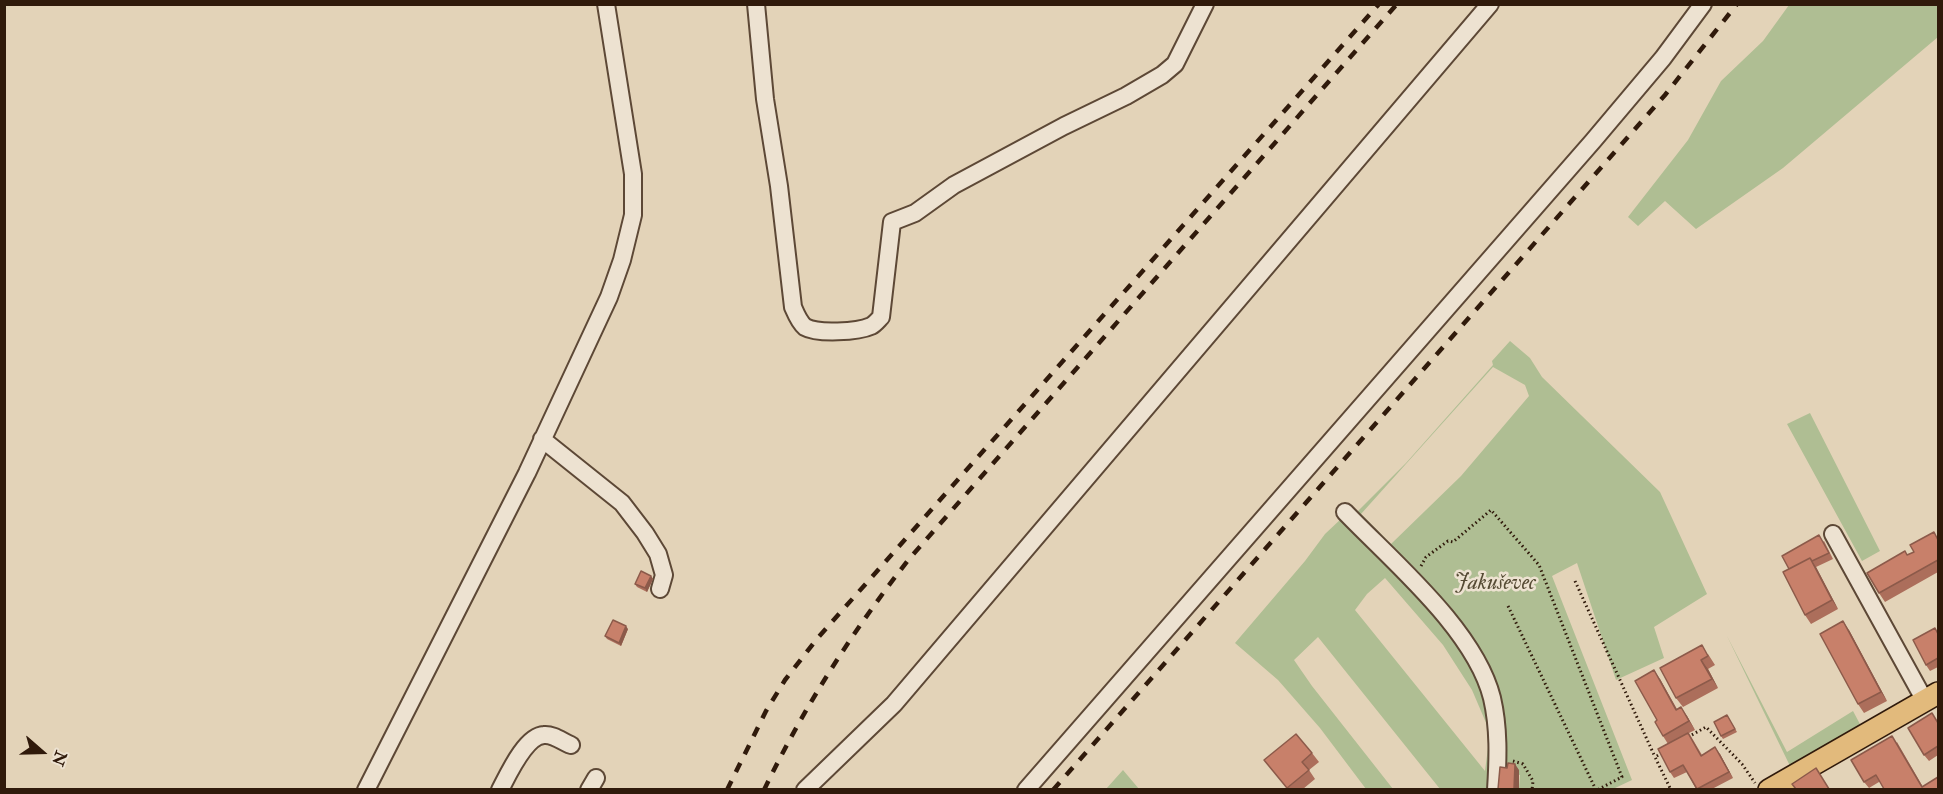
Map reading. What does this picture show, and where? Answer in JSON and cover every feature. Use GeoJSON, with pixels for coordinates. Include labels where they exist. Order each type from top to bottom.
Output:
{"type":"FeatureCollection","features":[{"type":"Feature","properties":{"kind":"main road"},"geometry":{"type":"LineString","coordinates":[[1763,788],[1931,697]]}},
{"type":"Feature","properties":{"kind":"street"},"geometry":{"type":"LineString","coordinates":[[366,789],[522,484],[609,297],[622,260],[633,215],[633,174],[606,4]]}},
{"type":"Feature","properties":{"kind":"street"},"geometry":{"type":"LineString","coordinates":[[756,4],[765,99],[779,186],[793,307],[798,319],[805,327],[816,331],[863,329],[873,325],[881,317],[891,222],[915,213],[954,185],[1162,75],[1174,64],[1205,4]]}},
{"type":"Feature","properties":{"kind":"street"},"geometry":{"type":"LineString","coordinates":[[805,789],[894,704],[1490,4]]}},
{"type":"Feature","properties":{"kind":"street"},"geometry":{"type":"LineString","coordinates":[[1026,789],[1578,159],[1663,58],[1703,4]]}},
{"type":"Feature","properties":{"kind":"street"},"geometry":{"type":"LineString","coordinates":[[542,439],[622,503],[645,533],[658,555],[664,575],[660,589]]}},
{"type":"Feature","properties":{"kind":"street"},"geometry":{"type":"LineString","coordinates":[[1345,512],[1441,610],[1461,636],[1482,672],[1492,696],[1497,724],[1501,759],[1496,789]]}},
{"type":"Feature","properties":{"kind":"street"},"geometry":{"type":"LineString","coordinates":[[1833,534],[1931,697]]}},
{"type":"Feature","properties":{"kind":"street"},"geometry":{"type":"LineString","coordinates":[[500,789],[527,745],[537,736],[546,734],[571,745]]}},
{"type":"Feature","properties":{"kind":"path"},"geometry":{"type":"LineString","coordinates":[[1419,570],[1426,557],[1448,541],[1454,542],[1491,510],[1539,565],[1622,777],[1597,789],[1508,606]]}},
{"type":"Feature","properties":{"kind":"path"},"geometry":{"type":"LineString","coordinates":[[1575,580],[1654,757],[1671,789]]}},
{"type":"Feature","properties":{"kind":"path"},"geometry":{"type":"LineString","coordinates":[[1686,739],[1706,727],[1763,788]]}},
{"type":"Feature","properties":{"kind":"path"},"geometry":{"type":"LineString","coordinates":[[1654,757],[1665,751]]}},
{"type":"Feature","properties":{"kind":"path"},"geometry":{"type":"LineString","coordinates":[[1501,759],[1523,764],[1533,781],[1533,789]]}},
{"type":"Feature","properties":{"kind":"green space"},"geometry":{"type":"Polygon","coordinates":[[[1789,5],[1938,5],[1938,37],[1783,168],[1696,229],[1665,201],[1638,226],[1628,217],[1688,140],[1721,81],[1763,41],[1789,5]]]}},
{"type":"Feature","properties":{"kind":"green space","name":"Jakuševec"},"geometry":{"type":"Polygon","coordinates":[[[1510,341],[1530,358],[1542,377],[1660,492],[1707,594],[1654,627],[1664,658],[1616,680],[1577,563],[1552,576],[1632,780],[1613,789],[1519,789],[1520,775],[1504,773],[1494,690],[1355,514],[1406,463],[1493,365],[1492,361],[1510,341]],[[1493,367],[1361,514],[1391,544],[1461,476],[1529,396],[1525,385],[1493,367]]]}},
{"type":"Feature","properties":{"kind":"green space"},"geometry":{"type":"Polygon","coordinates":[[[1810,413],[1880,551],[1862,561],[1787,424],[1810,413]]]}},
{"type":"Feature","properties":{"kind":"green space"},"geometry":{"type":"Polygon","coordinates":[[[1342,518],[1449,625],[1490,704],[1491,789],[1440,789],[1318,637],[1294,660],[1393,789],[1366,789],[1320,728],[1278,680],[1235,643],[1325,534],[1342,518]],[[1385,578],[1367,594],[1355,610],[1485,771],[1490,732],[1472,690],[1443,645],[1385,578]]]}},
{"type":"Feature","properties":{"kind":"green space"},"geometry":{"type":"Polygon","coordinates":[[[1727,636],[1787,752],[1853,711],[1861,726],[1790,766],[1727,636]]]}},
{"type":"Feature","properties":{"kind":"green space"},"geometry":{"type":"Polygon","coordinates":[[[1123,770],[1139,789],[1106,789],[1123,770]]]}},
{"type":"Feature","properties":{"kind":"building"},"geometry":{"type":"Polygon","coordinates":[[[1934,532],[1938,540],[1938,560],[1879,593],[1867,573],[1905,551],[1907,555],[1914,552],[1910,545],[1934,532]]]}},
{"type":"Feature","properties":{"kind":"building"},"geometry":{"type":"Polygon","coordinates":[[[1819,535],[1829,553],[1812,561],[1810,558],[1789,569],[1782,556],[1819,535]]]}},
{"type":"Feature","properties":{"kind":"building"},"geometry":{"type":"Polygon","coordinates":[[[1810,558],[1832,600],[1805,615],[1783,572],[1810,558]]]}},
{"type":"Feature","properties":{"kind":"building"},"geometry":{"type":"Polygon","coordinates":[[[641,571],[651,576],[645,588],[635,584],[641,571]]]}},
{"type":"Feature","properties":{"kind":"building"},"geometry":{"type":"Polygon","coordinates":[[[613,620],[626,626],[619,643],[605,636],[613,620]]]}},
{"type":"Feature","properties":{"kind":"building"},"geometry":{"type":"Polygon","coordinates":[[[1843,621],[1881,692],[1858,704],[1820,634],[1843,621]]]}},
{"type":"Feature","properties":{"kind":"building"},"geometry":{"type":"Polygon","coordinates":[[[1935,628],[1938,634],[1938,658],[1926,665],[1913,640],[1935,628]]]}},
{"type":"Feature","properties":{"kind":"building"},"geometry":{"type":"Polygon","coordinates":[[[1702,645],[1708,656],[1701,660],[1712,679],[1676,698],[1660,668],[1702,645]]]}},
{"type":"Feature","properties":{"kind":"building"},"geometry":{"type":"Polygon","coordinates":[[[1654,670],[1676,710],[1681,707],[1689,721],[1663,736],[1655,722],[1657,720],[1635,681],[1654,670]]]}},
{"type":"Feature","properties":{"kind":"building"},"geometry":{"type":"Polygon","coordinates":[[[1932,713],[1938,723],[1938,746],[1924,755],[1908,728],[1932,713]]]}},
{"type":"Feature","properties":{"kind":"building"},"geometry":{"type":"Polygon","coordinates":[[[1727,715],[1735,729],[1721,736],[1714,722],[1727,715]]]}},
{"type":"Feature","properties":{"kind":"building"},"geometry":{"type":"Polygon","coordinates":[[[1688,733],[1701,756],[1715,747],[1729,772],[1697,789],[1683,765],[1670,772],[1658,749],[1688,733]]]}},
{"type":"Feature","properties":{"kind":"building"},"geometry":{"type":"Polygon","coordinates":[[[1296,734],[1312,753],[1302,762],[1309,770],[1287,788],[1264,760],[1296,734]]]}},
{"type":"Feature","properties":{"kind":"building"},"geometry":{"type":"Polygon","coordinates":[[[1892,736],[1922,787],[1938,777],[1938,789],[1884,789],[1876,775],[1864,782],[1851,760],[1892,736]]]}},
{"type":"Feature","properties":{"kind":"building"},"geometry":{"type":"Polygon","coordinates":[[[1508,763],[1515,764],[1514,789],[1498,789],[1500,767],[1507,768],[1508,763]]]}},
{"type":"Feature","properties":{"kind":"building"},"geometry":{"type":"Polygon","coordinates":[[[1816,768],[1829,789],[1796,789],[1792,784],[1816,768]]]}},
{"type":"Feature","properties":{"kind":"railway"},"geometry":{"type":"LineString","coordinates":[[727,790],[766,711],[785,680],[816,640],[1379,4]]}},
{"type":"Feature","properties":{"kind":"railway"},"geometry":{"type":"LineString","coordinates":[[764,790],[779,759],[830,671],[868,614],[909,559],[1397,4]]}},
{"type":"Feature","properties":{"kind":"railway"},"geometry":{"type":"LineString","coordinates":[[1053,790],[1665,95],[1737,4]]}}]}
